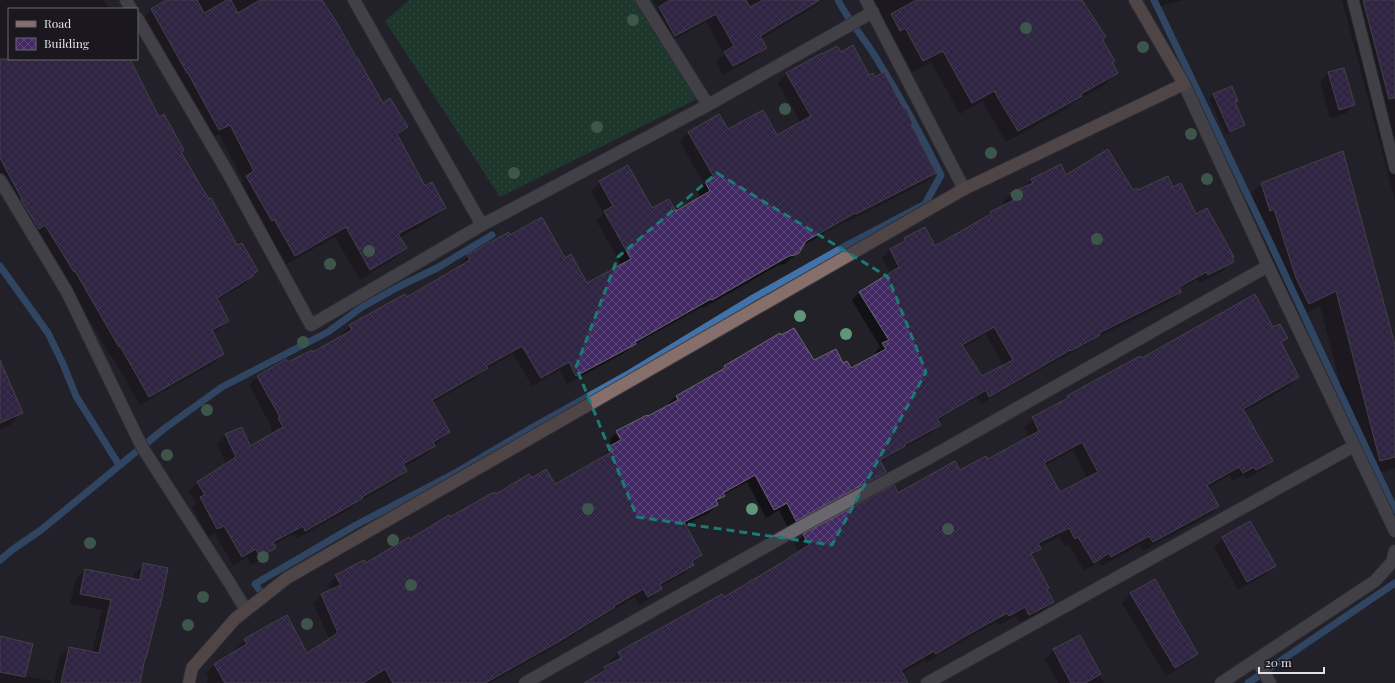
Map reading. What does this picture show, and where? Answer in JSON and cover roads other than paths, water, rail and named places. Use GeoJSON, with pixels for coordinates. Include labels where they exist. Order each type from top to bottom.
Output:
{"type":"FeatureCollection","features":[{"type":"Feature","properties":{"kind":"street"},"geometry":{"type":"LineString","coordinates":[[354,0],[482,225]]}},
{"type":"Feature","properties":{"kind":"street"},"geometry":{"type":"LineString","coordinates":[[642,0],[708,105]]}},
{"type":"Feature","properties":{"kind":"street"},"geometry":{"type":"LineString","coordinates":[[866,0],[964,189]]}},
{"type":"Feature","properties":{"kind":"street"},"geometry":{"type":"LineString","coordinates":[[1135,0],[1184,84],[1268,266],[1395,531]]}},
{"type":"Feature","properties":{"kind":"street"},"geometry":{"type":"LineString","coordinates":[[138,20],[228,173],[311,325],[482,225],[708,105],[873,12]]}},
{"type":"Feature","properties":{"kind":"street"},"geometry":{"type":"LineString","coordinates":[[189,683],[192,668],[235,618],[287,578],[964,189],[1184,84]]}},
{"type":"Feature","properties":{"kind":"street"},"geometry":{"type":"LineString","coordinates":[[0,180],[67,292],[142,447],[246,610]]}},
{"type":"Feature","properties":{"kind":"street"},"geometry":{"type":"LineString","coordinates":[[525,683],[804,525],[929,458],[1268,266]]}},
{"type":"Feature","properties":{"kind":"street"},"geometry":{"type":"LineString","coordinates":[[927,683],[1354,446]]}},
{"type":"Feature","properties":{"kind":"street"},"geometry":{"type":"LineString","coordinates":[[1221,683],[1375,581],[1392,562],[1395,551]]}},
{"type":"Feature","properties":{"kind":"street"},"geometry":{"type":"LineString","coordinates":[[1257,660],[1270,683]]}},
{"type":"Feature","properties":{"kind":"lane"},"geometry":{"type":"LineString","coordinates":[[1353,0],[1395,168]]}},
{"type":"Feature","properties":{"kind":"waterway"},"geometry":{"type":"LineString","coordinates":[[264,596],[255,584],[356,525],[457,472],[533,427],[630,373],[753,298],[847,245],[925,204],[941,175],[893,85],[875,56],[846,15],[838,0]]}},
{"type":"Feature","properties":{"kind":"waterway"},"geometry":{"type":"LineString","coordinates":[[1154,0],[1266,234],[1395,510]]}},
{"type":"Feature","properties":{"kind":"waterway"},"geometry":{"type":"LineString","coordinates":[[0,560],[41,530],[165,428],[222,387],[328,332],[362,307],[437,268],[492,235]]}},
{"type":"Feature","properties":{"kind":"waterway"},"geometry":{"type":"LineString","coordinates":[[0,266],[48,333],[76,396],[119,465]]}},
{"type":"Feature","properties":{"kind":"waterway"},"geometry":{"type":"LineString","coordinates":[[1248,683],[1395,583]]}}]}
